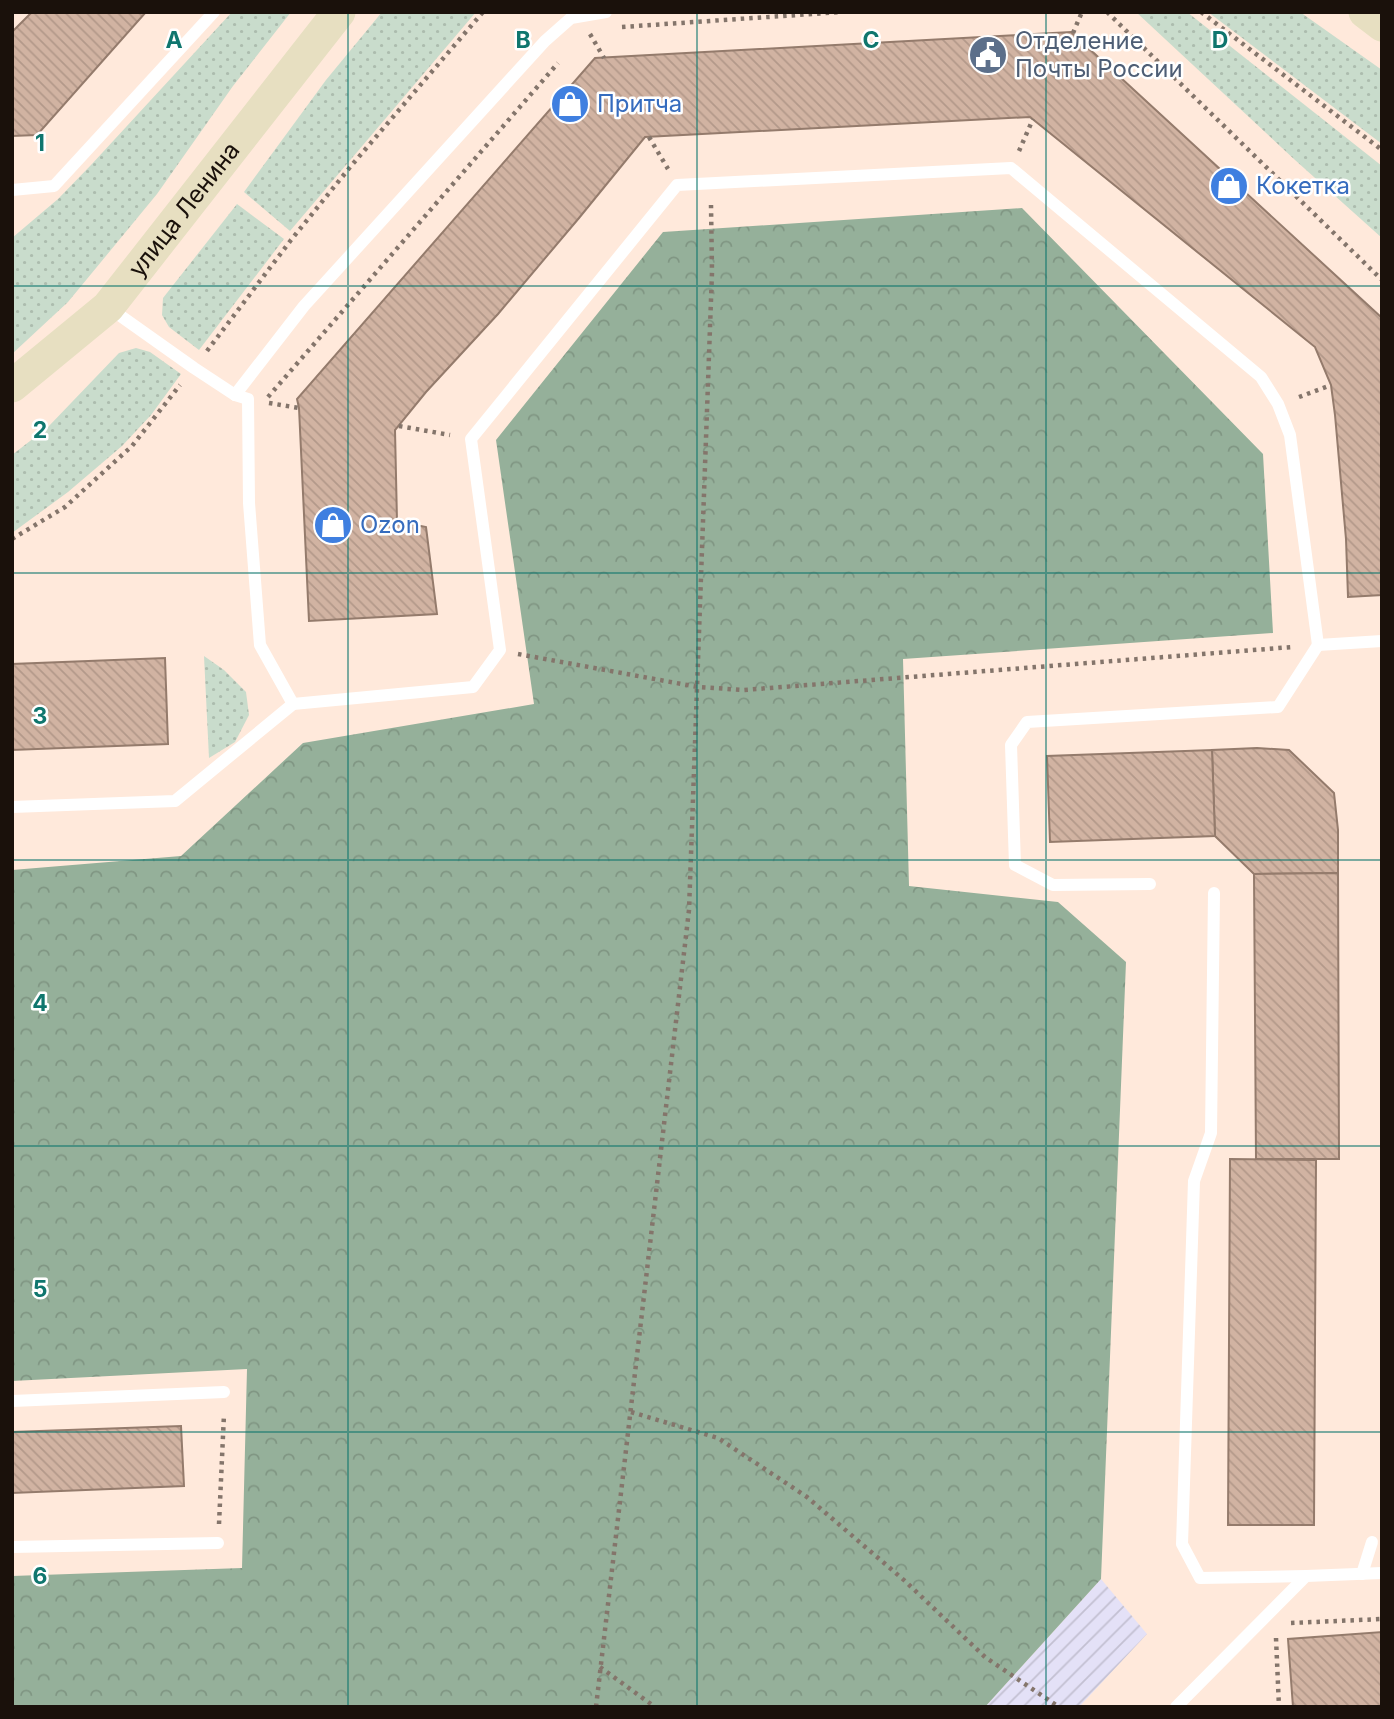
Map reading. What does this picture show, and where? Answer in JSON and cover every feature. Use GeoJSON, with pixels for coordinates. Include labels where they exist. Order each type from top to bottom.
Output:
{"type":"FeatureCollection","features":[{"type":"Feature","properties":{"kind":"main road","name":"улица Ленина"},"geometry":{"type":"LineString","coordinates":[[12,386],[108,307],[339,12]]}},
{"type":"Feature","properties":{"kind":"main road"},"geometry":{"type":"LineString","coordinates":[[1365,12],[1382,25]]}},
{"type":"Feature","properties":{"kind":"lane"},"geometry":{"type":"LineString","coordinates":[[12,190],[54,186],[214,12]]}},
{"type":"Feature","properties":{"kind":"lane"},"geometry":{"type":"LineString","coordinates":[[235,395],[304,306],[545,41],[571,18],[607,12]]}},
{"type":"Feature","properties":{"kind":"lane"},"geometry":{"type":"LineString","coordinates":[[12,807],[175,801],[293,704],[473,687],[500,650],[471,439],[677,185],[1011,168],[1261,377],[1278,404],[1290,435],[1318,645],[1278,706],[1027,722],[1011,745],[1015,865],[1053,885],[1150,884]]}},
{"type":"Feature","properties":{"kind":"lane"},"geometry":{"type":"LineString","coordinates":[[108,307],[235,395],[248,399],[249,503],[260,645],[293,704]]}},
{"type":"Feature","properties":{"kind":"lane"},"geometry":{"type":"LineString","coordinates":[[1318,645],[1382,641]]}},
{"type":"Feature","properties":{"kind":"lane"},"geometry":{"type":"LineString","coordinates":[[1214,893],[1211,1133],[1194,1181],[1182,1544],[1199,1578],[1382,1573]]}},
{"type":"Feature","properties":{"kind":"lane"},"geometry":{"type":"LineString","coordinates":[[12,1401],[224,1392]]}},
{"type":"Feature","properties":{"kind":"lane"},"geometry":{"type":"LineString","coordinates":[[1362,1574],[1371,1542]]}},
{"type":"Feature","properties":{"kind":"lane"},"geometry":{"type":"LineString","coordinates":[[12,1546],[218,1543]]}},
{"type":"Feature","properties":{"kind":"lane"},"geometry":{"type":"LineString","coordinates":[[1176,1707],[1306,1576]]}},
{"type":"Feature","properties":{"kind":"path"},"geometry":{"type":"LineString","coordinates":[[12,538],[65,507],[132,446],[291,240],[483,12]]}},
{"type":"Feature","properties":{"kind":"path"},"geometry":{"type":"LineString","coordinates":[[614,28],[841,12]]}},
{"type":"Feature","properties":{"kind":"path"},"geometry":{"type":"LineString","coordinates":[[1073,33],[1082,12]]}},
{"type":"Feature","properties":{"kind":"path"},"geometry":{"type":"LineString","coordinates":[[1107,12],[1382,280]]}},
{"type":"Feature","properties":{"kind":"path"},"geometry":{"type":"LineString","coordinates":[[1201,12],[1382,150]]}},
{"type":"Feature","properties":{"kind":"path"},"geometry":{"type":"LineString","coordinates":[[299,408],[264,402],[561,60]]}},
{"type":"Feature","properties":{"kind":"path"},"geometry":{"type":"LineString","coordinates":[[1011,168],[1033,119]]}},
{"type":"Feature","properties":{"kind":"path"},"geometry":{"type":"LineString","coordinates":[[649,137],[677,185]]}},
{"type":"Feature","properties":{"kind":"path"},"geometry":{"type":"LineString","coordinates":[[596,1707],[689,910],[712,272],[711,183]]}},
{"type":"Feature","properties":{"kind":"path"},"geometry":{"type":"LineString","coordinates":[[1278,404],[1331,385]]}},
{"type":"Feature","properties":{"kind":"path"},"geometry":{"type":"LineString","coordinates":[[398,426],[471,439]]}},
{"type":"Feature","properties":{"kind":"path"},"geometry":{"type":"LineString","coordinates":[[500,650],[698,687],[744,690],[1318,645]]}},
{"type":"Feature","properties":{"kind":"path"},"geometry":{"type":"LineString","coordinates":[[218,1543],[224,1392]]}},
{"type":"Feature","properties":{"kind":"path"},"geometry":{"type":"LineString","coordinates":[[631,1412],[718,1438],[807,1497],[905,1581],[985,1657],[1059,1707]]}},
{"type":"Feature","properties":{"kind":"path"},"geometry":{"type":"LineString","coordinates":[[1289,1623],[1382,1619]]}},
{"type":"Feature","properties":{"kind":"path"},"geometry":{"type":"LineString","coordinates":[[1276,1637],[1279,1707]]}},
{"type":"Feature","properties":{"kind":"path"},"geometry":{"type":"LineString","coordinates":[[600,1667],[655,1707]]}},
{"type":"Feature","properties":{"kind":"shaded area"},"geometry":{"type":"Polygon","coordinates":[[[1101,1579],[1147,1634],[1079,1707],[985,1707],[1101,1579]]]}},
{"type":"Feature","properties":{"kind":"green space"},"geometry":{"type":"Polygon","coordinates":[[[232,12],[291,12],[233,86],[157,194],[68,302],[12,354],[12,238],[58,199],[232,12]]]}},
{"type":"Feature","properties":{"kind":"green space"},"geometry":{"type":"Polygon","coordinates":[[[382,12],[476,12],[290,231],[244,192],[326,80],[382,12]]]}},
{"type":"Feature","properties":{"kind":"green space"},"geometry":{"type":"Polygon","coordinates":[[[1136,12],[1187,12],[1382,166],[1382,238],[1295,160],[1136,12]]]}},
{"type":"Feature","properties":{"kind":"green space"},"geometry":{"type":"Polygon","coordinates":[[[1208,12],[1300,12],[1382,70],[1382,144],[1208,12]]]}},
{"type":"Feature","properties":{"kind":"green space"},"geometry":{"type":"Polygon","coordinates":[[[237,204],[284,239],[199,350],[169,327],[162,315],[163,298],[237,204]]]}},
{"type":"Feature","properties":{"kind":"green space"},"geometry":{"type":"Polygon","coordinates":[[[1022,208],[1263,454],[1273,633],[903,659],[909,886],[1058,902],[1126,962],[1101,1579],[985,1707],[12,1707],[12,1576],[242,1568],[247,1369],[12,1381],[12,870],[181,856],[303,743],[534,704],[496,440],[663,232],[1022,208]]]}},
{"type":"Feature","properties":{"kind":"green space"},"geometry":{"type":"Polygon","coordinates":[[[136,348],[150,352],[181,374],[151,415],[122,446],[68,492],[12,533],[12,455],[48,427],[119,353],[136,348]]]}},
{"type":"Feature","properties":{"kind":"green space"},"geometry":{"type":"Polygon","coordinates":[[[204,656],[224,670],[246,692],[249,715],[235,742],[209,758],[204,656]]]}},
{"type":"Feature","properties":{"kind":"building"},"geometry":{"type":"Polygon","coordinates":[[[32,12],[146,12],[37,135],[12,136],[12,32],[32,12]]]}},
{"type":"Feature","properties":{"kind":"building"},"geometry":{"type":"Polygon","coordinates":[[[1071,32],[1382,318],[1382,595],[1348,597],[1346,539],[1335,415],[1331,385],[1315,347],[1030,117],[645,137],[498,314],[395,430],[397,521],[426,527],[437,614],[309,621],[297,399],[595,58],[1071,32]]]}},
{"type":"Feature","properties":{"kind":"building"},"geometry":{"type":"Polygon","coordinates":[[[165,658],[168,744],[12,750],[12,664],[165,658]]]}},
{"type":"Feature","properties":{"kind":"building"},"geometry":{"type":"Polygon","coordinates":[[[1212,750],[1289,750],[1334,793],[1338,830],[1338,873],[1254,874],[1215,836],[1212,750]]]}},
{"type":"Feature","properties":{"kind":"building"},"geometry":{"type":"Polygon","coordinates":[[[1212,750],[1215,836],[1050,842],[1047,756],[1212,750]]]}},
{"type":"Feature","properties":{"kind":"building"},"geometry":{"type":"Polygon","coordinates":[[[1338,873],[1339,1159],[1256,1159],[1254,874],[1338,873]]]}},
{"type":"Feature","properties":{"kind":"building"},"geometry":{"type":"Polygon","coordinates":[[[1230,1159],[1316,1160],[1314,1525],[1228,1525],[1230,1159]]]}},
{"type":"Feature","properties":{"kind":"building"},"geometry":{"type":"Polygon","coordinates":[[[181,1426],[184,1486],[12,1493],[12,1432],[181,1426]]]}},
{"type":"Feature","properties":{"kind":"building"},"geometry":{"type":"Polygon","coordinates":[[[1382,1632],[1382,1707],[1293,1707],[1288,1639],[1382,1632]]]}},
{"type":"Feature","properties":{"kind":"place","name":"Отделение Почты России"},"geometry":{"type":"Point","coordinates":[988,55]}},
{"type":"Feature","properties":{"kind":"place","name":"Притча"},"geometry":{"type":"Point","coordinates":[570,104]}},
{"type":"Feature","properties":{"kind":"place","name":"Кокетка"},"geometry":{"type":"Point","coordinates":[1229,186]}},
{"type":"Feature","properties":{"kind":"place","name":"Ozon"},"geometry":{"type":"Point","coordinates":[333,525]}}]}
